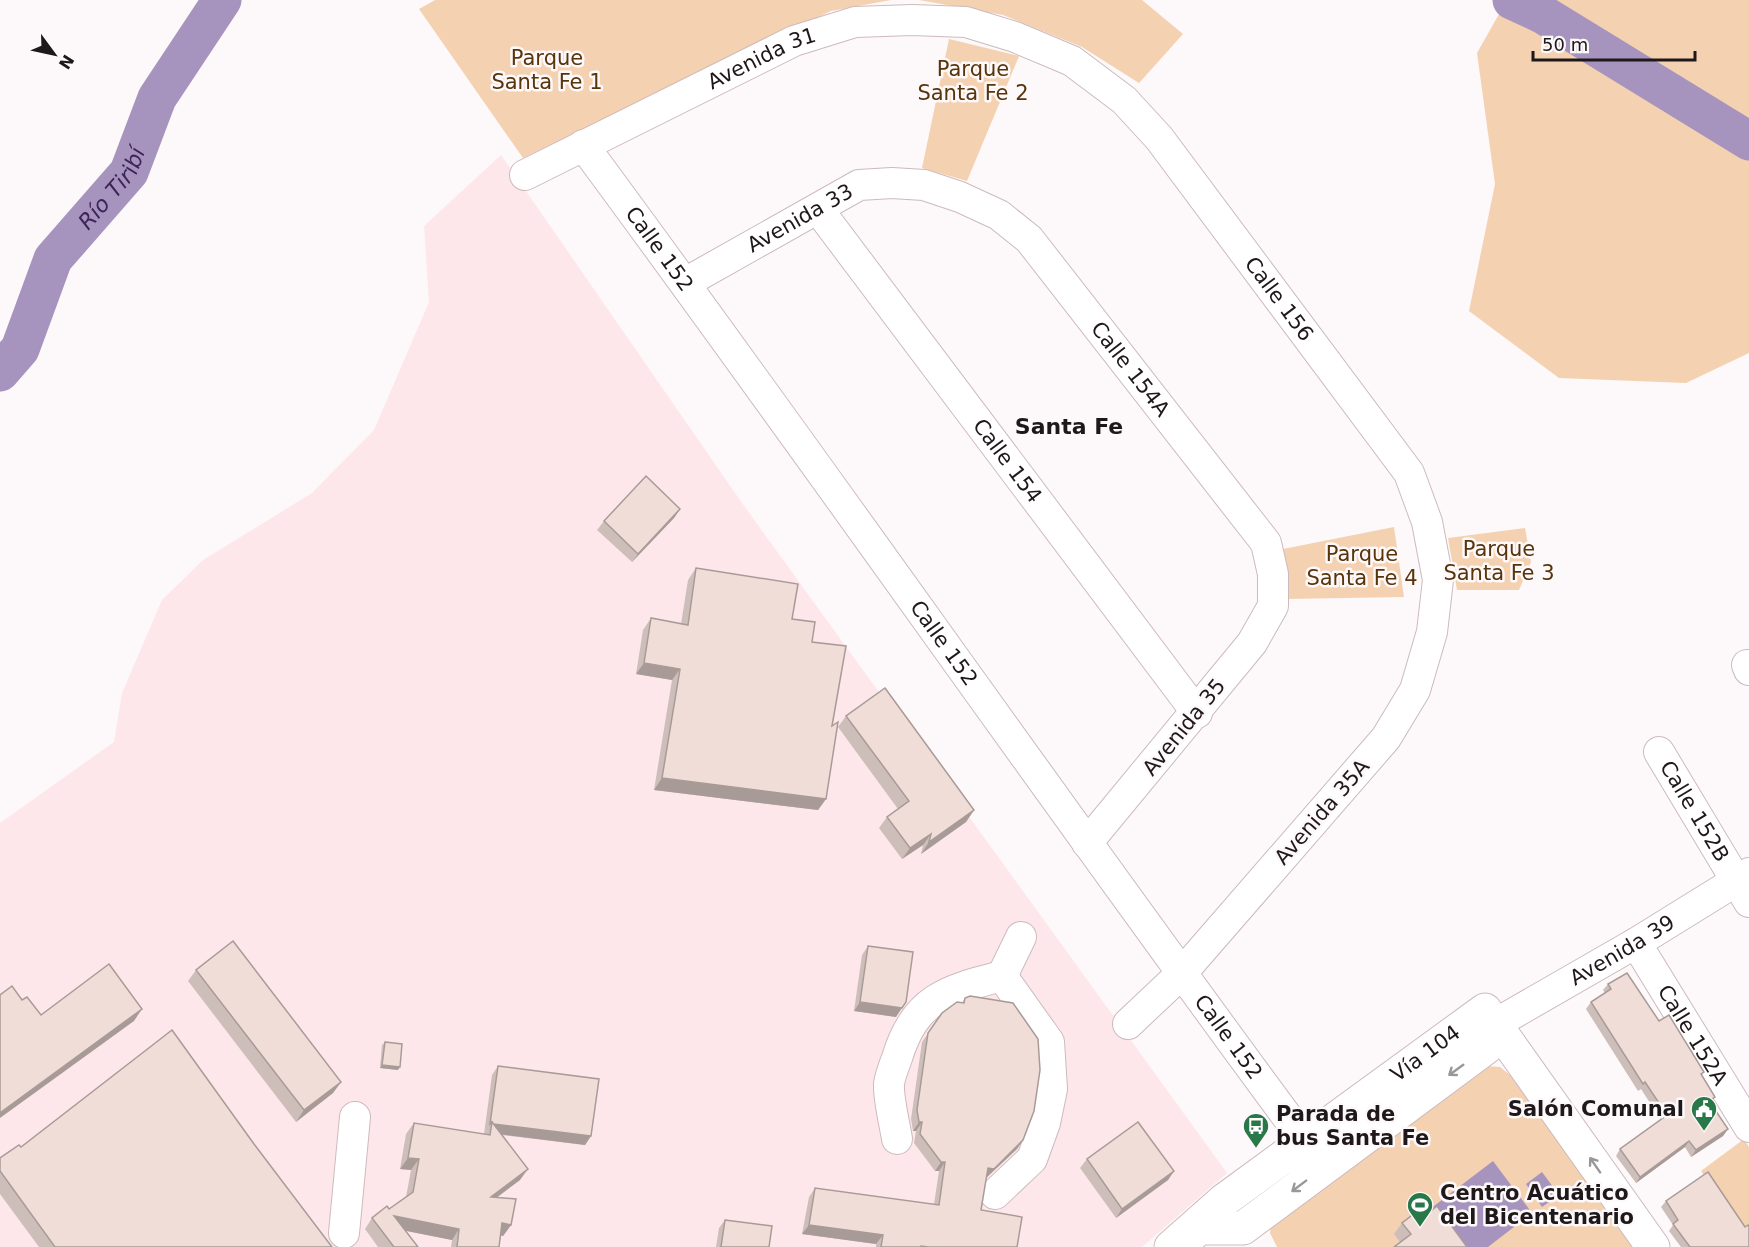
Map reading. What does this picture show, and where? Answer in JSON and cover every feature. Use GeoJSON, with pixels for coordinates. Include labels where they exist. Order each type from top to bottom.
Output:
{"type":"FeatureCollection","features":[{"type":"Feature","properties":{"kind":"main road","name":"Vía 104"},"geometry":{"type":"LineString","coordinates":[[1171,1247],[1238,1221],[1499,1030],[1485,1010],[1305,1142],[1238,1221]]}},
{"type":"Feature","properties":{"kind":"main road"},"geometry":{"type":"LineString","coordinates":[[1499,1030],[1653,1247]]}},
{"type":"Feature","properties":{"kind":"main road"},"geometry":{"type":"LineString","coordinates":[[1188,1237],[1238,1221]]}},
{"type":"Feature","properties":{"kind":"street","name":"Avenida 31"},"geometry":{"type":"LineString","coordinates":[[525,175],[794,41],[855,22],[912,20],[966,22],[1015,37]]}},
{"type":"Feature","properties":{"kind":"street","name":"Calle 156"},"geometry":{"type":"LineString","coordinates":[[1015,37],[1072,61],[1124,100],[1159,138],[1409,473],[1427,522],[1438,580],[1432,632]]}},
{"type":"Feature","properties":{"kind":"street","name":"Calle 152"},"geometry":{"type":"LineString","coordinates":[[583,145],[1305,1142]]}},
{"type":"Feature","properties":{"kind":"street","name":"Avenida 33"},"geometry":{"type":"LineString","coordinates":[[685,284],[859,185],[892,183],[924,185]]}},
{"type":"Feature","properties":{"kind":"street","name":"Calle 154A"},"geometry":{"type":"LineString","coordinates":[[924,185],[960,197],[999,215],[1029,239],[1266,543],[1274,574],[1273,606]]}},
{"type":"Feature","properties":{"kind":"street","name":"Calle 154"},"geometry":{"type":"LineString","coordinates":[[818,209],[1197,713]]}},
{"type":"Feature","properties":{"kind":"street","name":"Avenida 35"},"geometry":{"type":"LineString","coordinates":[[1087,843],[1197,713],[1252,643],[1273,606]]}},
{"type":"Feature","properties":{"kind":"street","name":"Avenida 35A"},"geometry":{"type":"LineString","coordinates":[[1128,1024],[1182,974],[1386,738],[1415,690],[1432,632]]}},
{"type":"Feature","properties":{"kind":"street","name":"Calle 152B"},"geometry":{"type":"LineString","coordinates":[[1659,752],[1745,885]]}},
{"type":"Feature","properties":{"kind":"street","name":"Avenida 39"},"geometry":{"type":"LineString","coordinates":[[1499,1030],[1636,943],[1745,885]]}},
{"type":"Feature","properties":{"kind":"street"},"geometry":{"type":"LineString","coordinates":[[1002,976],[1021,937]]}},
{"type":"Feature","properties":{"kind":"street","name":"Calle 152A"},"geometry":{"type":"LineString","coordinates":[[1636,943],[1749,1127]]}},
{"type":"Feature","properties":{"kind":"street"},"geometry":{"type":"LineString","coordinates":[[897,1139],[889,1085],[909,1027],[916,1016],[930,1003],[956,987],[1002,976]]}},
{"type":"Feature","properties":{"kind":"street"},"geometry":{"type":"LineString","coordinates":[[995,1194],[1032,1159],[1045,1123],[1052,1089],[1049,1042],[1002,976]]}},
{"type":"Feature","properties":{"kind":"street"},"geometry":{"type":"LineString","coordinates":[[344,1233],[355,1117]]}},
{"type":"Feature","properties":{"kind":"shaded area"},"geometry":{"type":"Polygon","coordinates":[[[501,155],[742,503],[1227,1173],[1142,1247],[0,1247],[0,823],[114,742],[122,693],[162,600],[203,560],[312,493],[374,430],[429,302],[424,226],[501,155]]]}},
{"type":"Feature","properties":{"kind":"shaded area"},"geometry":{"type":"Polygon","coordinates":[[[1493,1161],[1532,1213],[1488,1247],[1459,1247],[1430,1209],[1493,1161]]]}},
{"type":"Feature","properties":{"kind":"shaded area"},"geometry":{"type":"Polygon","coordinates":[[[1542,1172],[1559,1195],[1542,1207],[1526,1184],[1542,1172]]]}},
{"type":"Feature","properties":{"kind":"green space","name":"Parque Santa Fe 1"},"geometry":{"type":"Polygon","coordinates":[[[435,0],[891,0],[831,11],[523,158],[419,9],[435,0]]]}},
{"type":"Feature","properties":{"kind":"green space"},"geometry":{"type":"Polygon","coordinates":[[[919,0],[1142,0],[1183,34],[1139,83],[1082,47],[1003,15],[919,0]]]}},
{"type":"Feature","properties":{"kind":"green space"},"geometry":{"type":"Polygon","coordinates":[[[1507,0],[1749,0],[1749,353],[1686,383],[1559,378],[1469,311],[1495,184],[1477,53],[1507,0]]]}},
{"type":"Feature","properties":{"kind":"green space","name":"Parque Santa Fe 2"},"geometry":{"type":"Polygon","coordinates":[[[949,39],[1019,56],[967,181],[922,168],[949,39]]]}},
{"type":"Feature","properties":{"kind":"green space","name":"Parque Santa Fe 4"},"geometry":{"type":"Polygon","coordinates":[[[1394,527],[1404,597],[1285,599],[1278,550],[1394,527]]]}},
{"type":"Feature","properties":{"kind":"green space","name":"Parque Santa Fe 3"},"geometry":{"type":"Polygon","coordinates":[[[1525,528],[1531,562],[1519,590],[1457,590],[1448,538],[1525,528]]]}},
{"type":"Feature","properties":{"kind":"green space"},"geometry":{"type":"Polygon","coordinates":[[[1486,1066],[1500,1067],[1510,1075],[1637,1247],[1277,1247],[1270,1233],[1271,1223],[1486,1066]]]}},
{"type":"Feature","properties":{"kind":"green space"},"geometry":{"type":"Polygon","coordinates":[[[1744,1139],[1749,1147],[1749,1237],[1701,1171],[1744,1139]]]}},
{"type":"Feature","properties":{"kind":"building"},"geometry":{"type":"Polygon","coordinates":[[[646,476],[680,509],[638,554],[604,521],[646,476]]]}},
{"type":"Feature","properties":{"kind":"building"},"geometry":{"type":"Polygon","coordinates":[[[696,568],[798,584],[792,619],[815,622],[812,642],[846,646],[832,726],[838,722],[826,799],[662,778],[680,669],[644,663],[651,618],[688,625],[696,568]]]}},
{"type":"Feature","properties":{"kind":"building"},"geometry":{"type":"Polygon","coordinates":[[[885,688],[974,810],[929,842],[931,834],[910,848],[887,817],[909,801],[846,716],[885,688]]]}},
{"type":"Feature","properties":{"kind":"building"},"geometry":{"type":"Polygon","coordinates":[[[233,941],[341,1082],[304,1110],[196,970],[233,941]]]}},
{"type":"Feature","properties":{"kind":"building"},"geometry":{"type":"Polygon","coordinates":[[[868,946],[913,952],[906,1002],[902,1008],[860,1002],[868,946]]]}},
{"type":"Feature","properties":{"kind":"building"},"geometry":{"type":"Polygon","coordinates":[[[109,964],[142,1009],[0,1113],[0,995],[12,986],[22,1000],[27,997],[41,1015],[109,964]]]}},
{"type":"Feature","properties":{"kind":"building"},"geometry":{"type":"Polygon","coordinates":[[[1627,973],[1659,1021],[1669,1015],[1704,1072],[1701,1074],[1715,1097],[1709,1101],[1728,1129],[1696,1150],[1689,1141],[1640,1177],[1620,1149],[1667,1115],[1645,1082],[1643,1084],[1591,1002],[1611,989],[1608,984],[1627,973]]]}},
{"type":"Feature","properties":{"kind":"building"},"geometry":{"type":"Polygon","coordinates":[[[970,996],[1013,1003],[1038,1039],[1040,1070],[1034,1111],[1023,1140],[994,1169],[988,1168],[981,1210],[1022,1217],[1017,1247],[881,1247],[883,1235],[809,1225],[815,1188],[939,1205],[945,1162],[941,1162],[920,1134],[922,1122],[919,1122],[917,1110],[928,1033],[942,1013],[957,1002],[964,1003],[965,998],[970,996]]]}},
{"type":"Feature","properties":{"kind":"building"},"geometry":{"type":"Polygon","coordinates":[[[172,1030],[332,1247],[55,1247],[0,1171],[0,1158],[19,1145],[21,1147],[172,1030]]]}},
{"type":"Feature","properties":{"kind":"building"},"geometry":{"type":"Polygon","coordinates":[[[385,1042],[402,1044],[400,1067],[382,1065],[385,1042]]]}},
{"type":"Feature","properties":{"kind":"building"},"geometry":{"type":"Polygon","coordinates":[[[498,1066],[599,1079],[591,1136],[493,1124],[492,1122],[490,1124],[498,1066]]]}},
{"type":"Feature","properties":{"kind":"building"},"geometry":{"type":"Polygon","coordinates":[[[492,1122],[528,1169],[491,1197],[516,1199],[511,1225],[502,1223],[499,1247],[457,1247],[459,1229],[394,1216],[418,1247],[394,1247],[372,1218],[387,1206],[389,1209],[413,1192],[419,1159],[408,1158],[414,1123],[490,1135],[492,1122]]]}},
{"type":"Feature","properties":{"kind":"building"},"geometry":{"type":"Polygon","coordinates":[[[1138,1122],[1174,1171],[1122,1209],[1087,1159],[1138,1122]]]}},
{"type":"Feature","properties":{"kind":"building"},"geometry":{"type":"Polygon","coordinates":[[[1708,1172],[1745,1227],[1748,1225],[1749,1247],[1690,1247],[1673,1224],[1678,1220],[1666,1201],[1708,1172]]]}},
{"type":"Feature","properties":{"kind":"building"},"geometry":{"type":"Polygon","coordinates":[[[1427,1204],[1432,1210],[1437,1206],[1467,1247],[1394,1247],[1411,1234],[1402,1223],[1427,1204]]]}},
{"type":"Feature","properties":{"kind":"building"},"geometry":{"type":"Polygon","coordinates":[[[725,1220],[772,1226],[769,1247],[721,1247],[725,1220]]]}},
{"type":"Feature","properties":{"kind":"waterway","name":"Río Tiribí"},"geometry":{"type":"LineString","coordinates":[[0,372],[20,349],[53,259],[129,172],[157,98],[222,0]]}},
{"type":"Feature","properties":{"kind":"waterway","name":"Río Tiribí"},"geometry":{"type":"LineString","coordinates":[[1512,0],[1542,14],[1749,141]]}},
{"type":"Feature","properties":{"kind":"place","name":"Salón Comunal"},"geometry":{"type":"Point","coordinates":[1704,1132]}},
{"type":"Feature","properties":{"kind":"place","name":"Parada de bus Santa Fe"},"geometry":{"type":"Point","coordinates":[1256,1149]}},
{"type":"Feature","properties":{"kind":"place","name":"Centro Acuático del Bicentenario"},"geometry":{"type":"Point","coordinates":[1420,1228]}},
{"type":"Feature","properties":{"kind":"district","name":"Santa Fe"},"geometry":{"type":"Point","coordinates":[1069,426]}}]}
